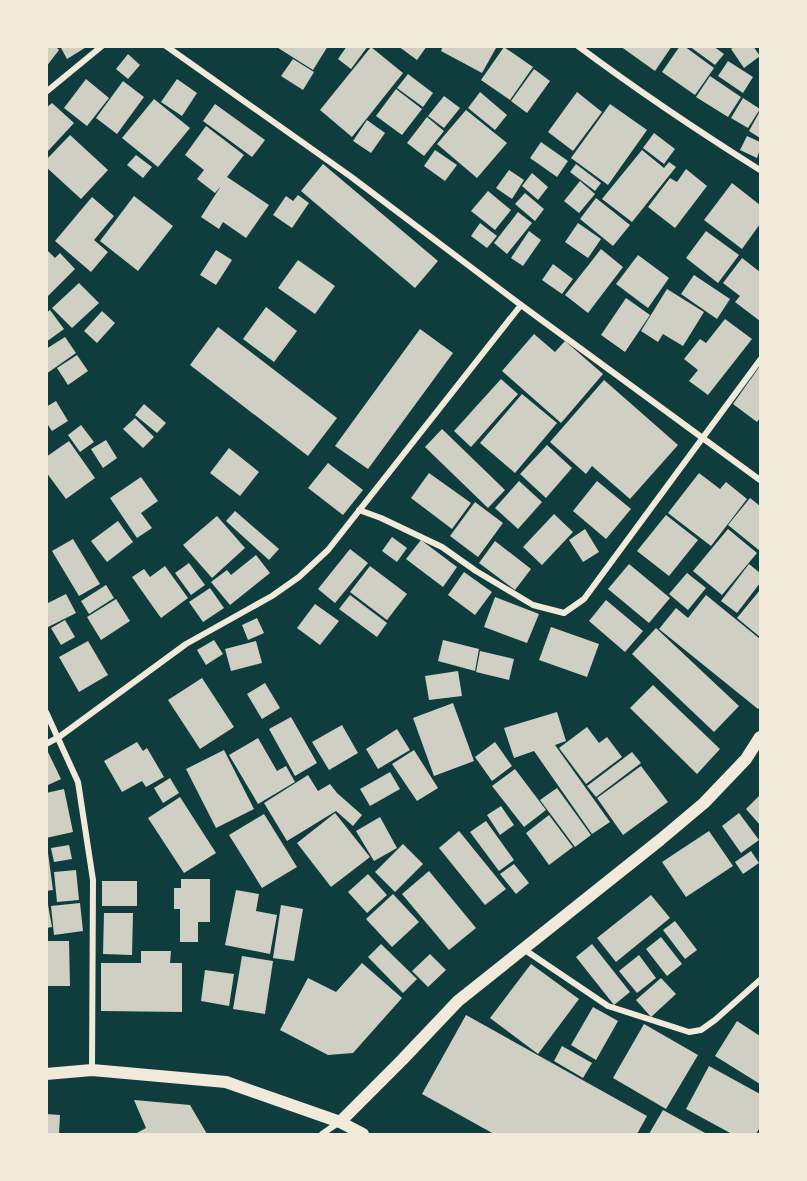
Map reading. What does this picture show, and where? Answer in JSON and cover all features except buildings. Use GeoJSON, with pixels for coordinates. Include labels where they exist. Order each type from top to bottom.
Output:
{"type":"FeatureCollection","features":[{"type":"Feature","properties":{"kind":"main road"},"geometry":{"type":"LineString","coordinates":[[340,1122],[458,1000],[704,803],[759,743]]}},
{"type":"Feature","properties":{"kind":"main road"},"geometry":{"type":"LineString","coordinates":[[46,1074],[92,1070],[226,1082],[340,1122],[363,1134]]}},
{"type":"Feature","properties":{"kind":"street"},"geometry":{"type":"LineString","coordinates":[[46,92],[102,46]]}},
{"type":"Feature","properties":{"kind":"street"},"geometry":{"type":"LineString","coordinates":[[166,46],[350,176],[521,306],[760,480]]}},
{"type":"Feature","properties":{"kind":"street"},"geometry":{"type":"LineString","coordinates":[[578,46],[622,79],[760,170]]}},
{"type":"Feature","properties":{"kind":"street"},"geometry":{"type":"LineString","coordinates":[[46,744],[186,644],[272,596],[299,577],[327,550],[521,306]]}},
{"type":"Feature","properties":{"kind":"street"},"geometry":{"type":"LineString","coordinates":[[359,510],[442,547],[476,571],[533,604],[564,613],[584,599],[760,360]]}},
{"type":"Feature","properties":{"kind":"street"},"geometry":{"type":"LineString","coordinates":[[46,712],[78,782],[93,880],[92,1070]]}},
{"type":"Feature","properties":{"kind":"street"},"geometry":{"type":"LineString","coordinates":[[522,948],[608,1006],[689,1032],[701,1030],[715,1020],[760,980]]}},
{"type":"Feature","properties":{"kind":"street"},"geometry":{"type":"LineString","coordinates":[[322,1134],[340,1122]]}}]}
